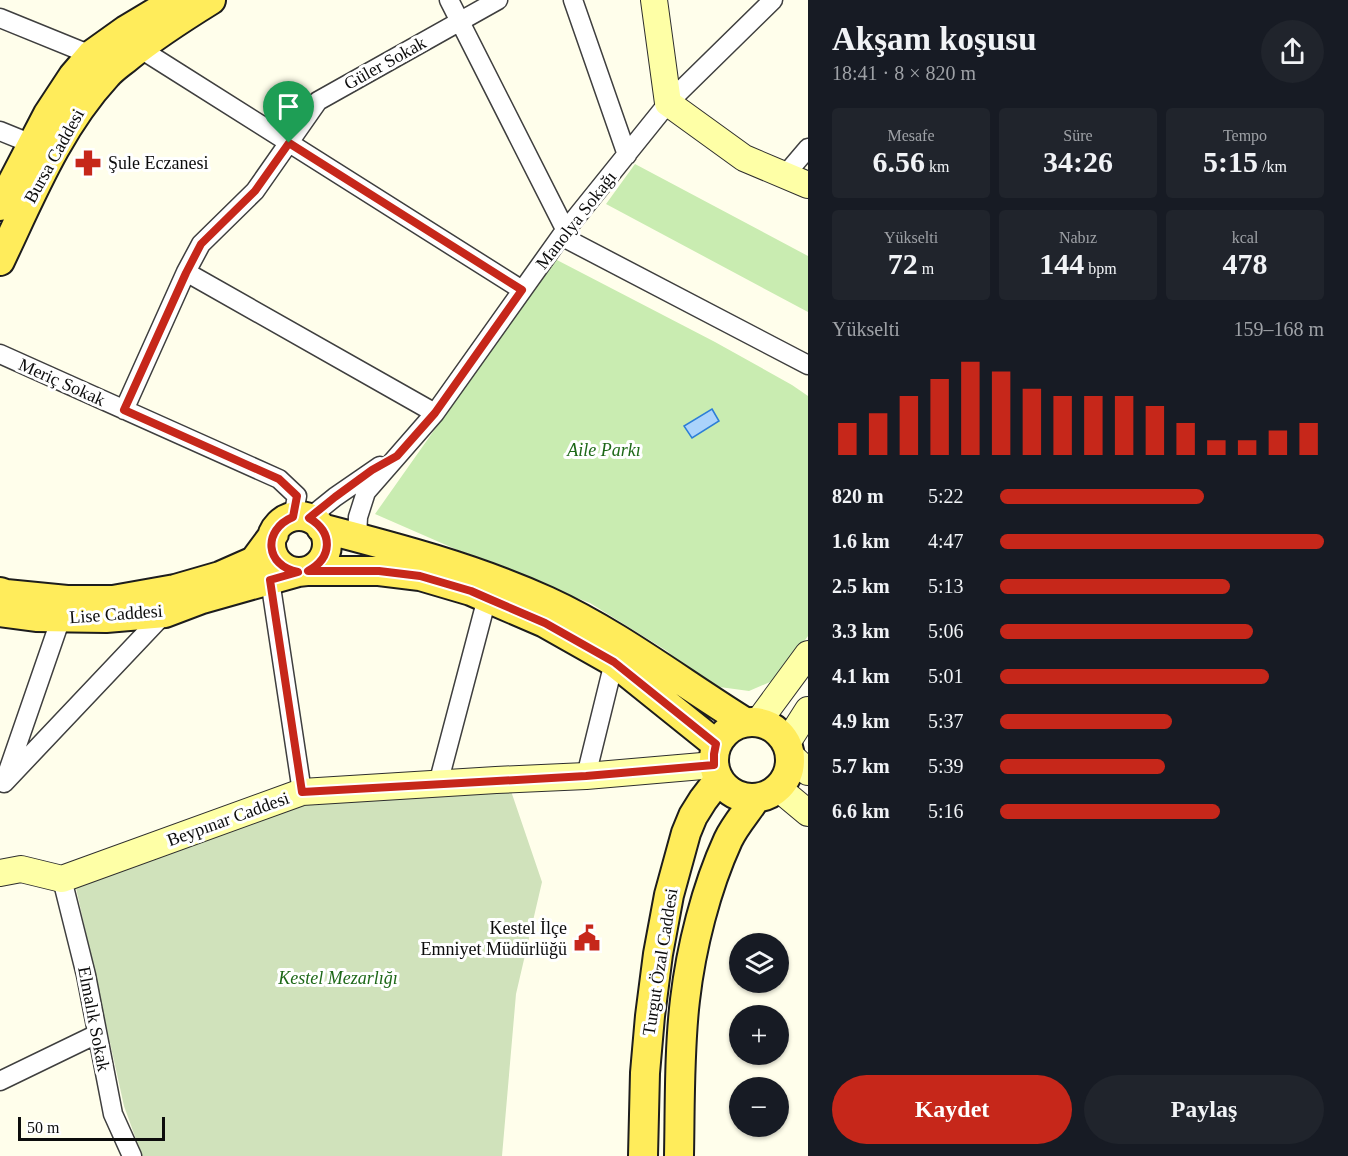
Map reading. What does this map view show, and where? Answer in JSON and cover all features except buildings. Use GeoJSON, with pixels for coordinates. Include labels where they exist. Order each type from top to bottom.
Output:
{"type":"FeatureCollection","features":[{"type":"Feature","properties":{"kind":"main road","name":"Bursa Caddesi"},"geometry":{"type":"LineString","coordinates":[[0,261],[67,126],[133,39],[176,0]]}},
{"type":"Feature","properties":{"kind":"main road","name":"Bursa Caddesi"},"geometry":{"type":"LineString","coordinates":[[0,206],[48,114],[91,55],[133,39],[211,0]]}},
{"type":"Feature","properties":{"kind":"main road"},"geometry":{"type":"LineString","coordinates":[[654,0],[668,103],[744,158],[797,180]]}},
{"type":"Feature","properties":{"kind":"main road"},"geometry":{"type":"LineString","coordinates":[[299,524],[326,535],[326,553],[315,567],[303,572],[290,570],[276,560],[271,543],[299,524],[399,548],[476,573],[547,601],[614,637],[751,722]]}},
{"type":"Feature","properties":{"kind":"main road"},"geometry":{"type":"LineString","coordinates":[[0,592],[67,600],[113,600],[175,589],[220,576],[254,561],[299,524]]}},
{"type":"Feature","properties":{"kind":"main road","name":"Lise Caddesi"},"geometry":{"type":"LineString","coordinates":[[0,612],[61,618],[106,618],[165,613],[202,599],[303,572],[379,571],[420,576],[471,591],[545,623],[614,662],[716,763]]}},
{"type":"Feature","properties":{"kind":"main road"},"geometry":{"type":"LineString","coordinates":[[751,722],[808,654]]}},
{"type":"Feature","properties":{"kind":"main road"},"geometry":{"type":"LineString","coordinates":[[795,757],[780,733],[770,725],[751,722],[733,726],[723,734],[716,763],[725,787],[733,793],[744,798],[767,793],[786,779],[795,757],[808,710]]}},
{"type":"Feature","properties":{"kind":"main road","name":"Beypınar Caddesi"},"geometry":{"type":"LineString","coordinates":[[62,879],[302,792],[586,776],[716,763]]}},
{"type":"Feature","properties":{"kind":"main road","name":"Turgut Özal Caddesi"},"geometry":{"type":"LineString","coordinates":[[643,1156],[645,1073],[650,1016],[669,894],[686,833],[703,800],[716,763]]}},
{"type":"Feature","properties":{"kind":"main road"},"geometry":{"type":"LineString","coordinates":[[767,793],[808,813]]}},
{"type":"Feature","properties":{"kind":"main road","name":"Turgut Özal Caddesi"},"geometry":{"type":"LineString","coordinates":[[679,1156],[685,1001],[692,952],[710,887],[729,839],[767,793]]}},
{"type":"Feature","properties":{"kind":"main road"},"geometry":{"type":"LineString","coordinates":[[0,873],[21,869],[62,879]]}},
{"type":"Feature","properties":{"kind":"street"},"geometry":{"type":"LineString","coordinates":[[449,0],[563,234],[808,365]]}},
{"type":"Feature","properties":{"kind":"street","name":"Güler Sokak"},"geometry":{"type":"LineString","coordinates":[[124,410],[201,244],[255,191],[318,101],[498,0]]}},
{"type":"Feature","properties":{"kind":"street"},"geometry":{"type":"LineString","coordinates":[[573,0],[627,155]]}},
{"type":"Feature","properties":{"kind":"street","name":"Manolya Sokağı"},"geometry":{"type":"LineString","coordinates":[[357,537],[358,517],[366,492],[435,413],[563,234],[668,103],[773,0]]}},
{"type":"Feature","properties":{"kind":"street"},"geometry":{"type":"LineString","coordinates":[[0,18],[91,55]]}},
{"type":"Feature","properties":{"kind":"street"},"geometry":{"type":"LineString","coordinates":[[133,39],[289,143],[522,290]]}},
{"type":"Feature","properties":{"kind":"street"},"geometry":{"type":"LineString","coordinates":[[0,131],[32,144]]}},
{"type":"Feature","properties":{"kind":"street"},"geometry":{"type":"LineString","coordinates":[[797,180],[808,148]]}},
{"type":"Feature","properties":{"kind":"street"},"geometry":{"type":"LineString","coordinates":[[186,273],[435,413]]}},
{"type":"Feature","properties":{"kind":"street","name":"Meriç Sokak"},"geometry":{"type":"LineString","coordinates":[[0,354],[279,479],[297,496],[299,524]]}},
{"type":"Feature","properties":{"kind":"street","name":"Manolya Sokağı"},"geometry":{"type":"LineString","coordinates":[[299,524],[372,470],[397,456]]}},
{"type":"Feature","properties":{"kind":"street"},"geometry":{"type":"LineString","coordinates":[[270,580],[302,792]]}},
{"type":"Feature","properties":{"kind":"street"},"geometry":{"type":"LineString","coordinates":[[438,784],[487,598]]}},
{"type":"Feature","properties":{"kind":"street"},"geometry":{"type":"LineString","coordinates":[[2,788],[165,613]]}},
{"type":"Feature","properties":{"kind":"street"},"geometry":{"type":"LineString","coordinates":[[2,788],[61,618]]}},
{"type":"Feature","properties":{"kind":"street"},"geometry":{"type":"LineString","coordinates":[[586,776],[614,662]]}},
{"type":"Feature","properties":{"kind":"street","name":"Elmalık Sokak"},"geometry":{"type":"LineString","coordinates":[[62,879],[86,975],[113,1114],[126,1154]]}},
{"type":"Feature","properties":{"kind":"street"},"geometry":{"type":"LineString","coordinates":[[0,1081],[97,1034]]}},
{"type":"Feature","properties":{"kind":"green space"},"geometry":{"type":"Polygon","coordinates":[[[635,164],[808,256],[808,312],[606,204],[635,164]]]}},
{"type":"Feature","properties":{"kind":"green space","name":"Aile Parkı"},"geometry":{"type":"Polygon","coordinates":[[[555,259],[715,342],[808,396],[808,636],[777,679],[749,691],[705,685],[667,651],[590,603],[501,569],[375,514],[555,259]]]}},
{"type":"Feature","properties":{"kind":"green space","name":"Kestel Mezarlığı"},"geometry":{"type":"Polygon","coordinates":[[[511,791],[542,882],[516,994],[502,1156],[142,1156],[124,1106],[76,888],[305,801],[511,791]]]}},
{"type":"Feature","properties":{"kind":"water"},"geometry":{"type":"Polygon","coordinates":[[[712,409],[719,421],[692,438],[684,426],[712,409]]]}},
{"type":"Feature","properties":{"kind":"place","name":"Şule Eczanesi"},"geometry":{"type":"Point","coordinates":[88,163]}},
{"type":"Feature","properties":{"kind":"place","name":"Kestel İlçe Emniyet Müdürlüğü"},"geometry":{"type":"Point","coordinates":[587,938]}},
{"type":"Feature","properties":{"kind":"route"},"geometry":{"type":"LineString","coordinates":[[289,143],[522,290],[435,413],[397,456],[372,470],[309,518],[316,522],[326,535],[327,544],[322,561],[308,571],[379,571],[420,576],[471,591],[545,623],[614,662],[716,744],[714,765],[586,776],[302,792],[270,580],[298,572],[282,566],[276,560],[271,543],[278,526],[293,517],[297,496],[279,479],[124,410],[201,244],[255,191],[289,143]]}}]}
